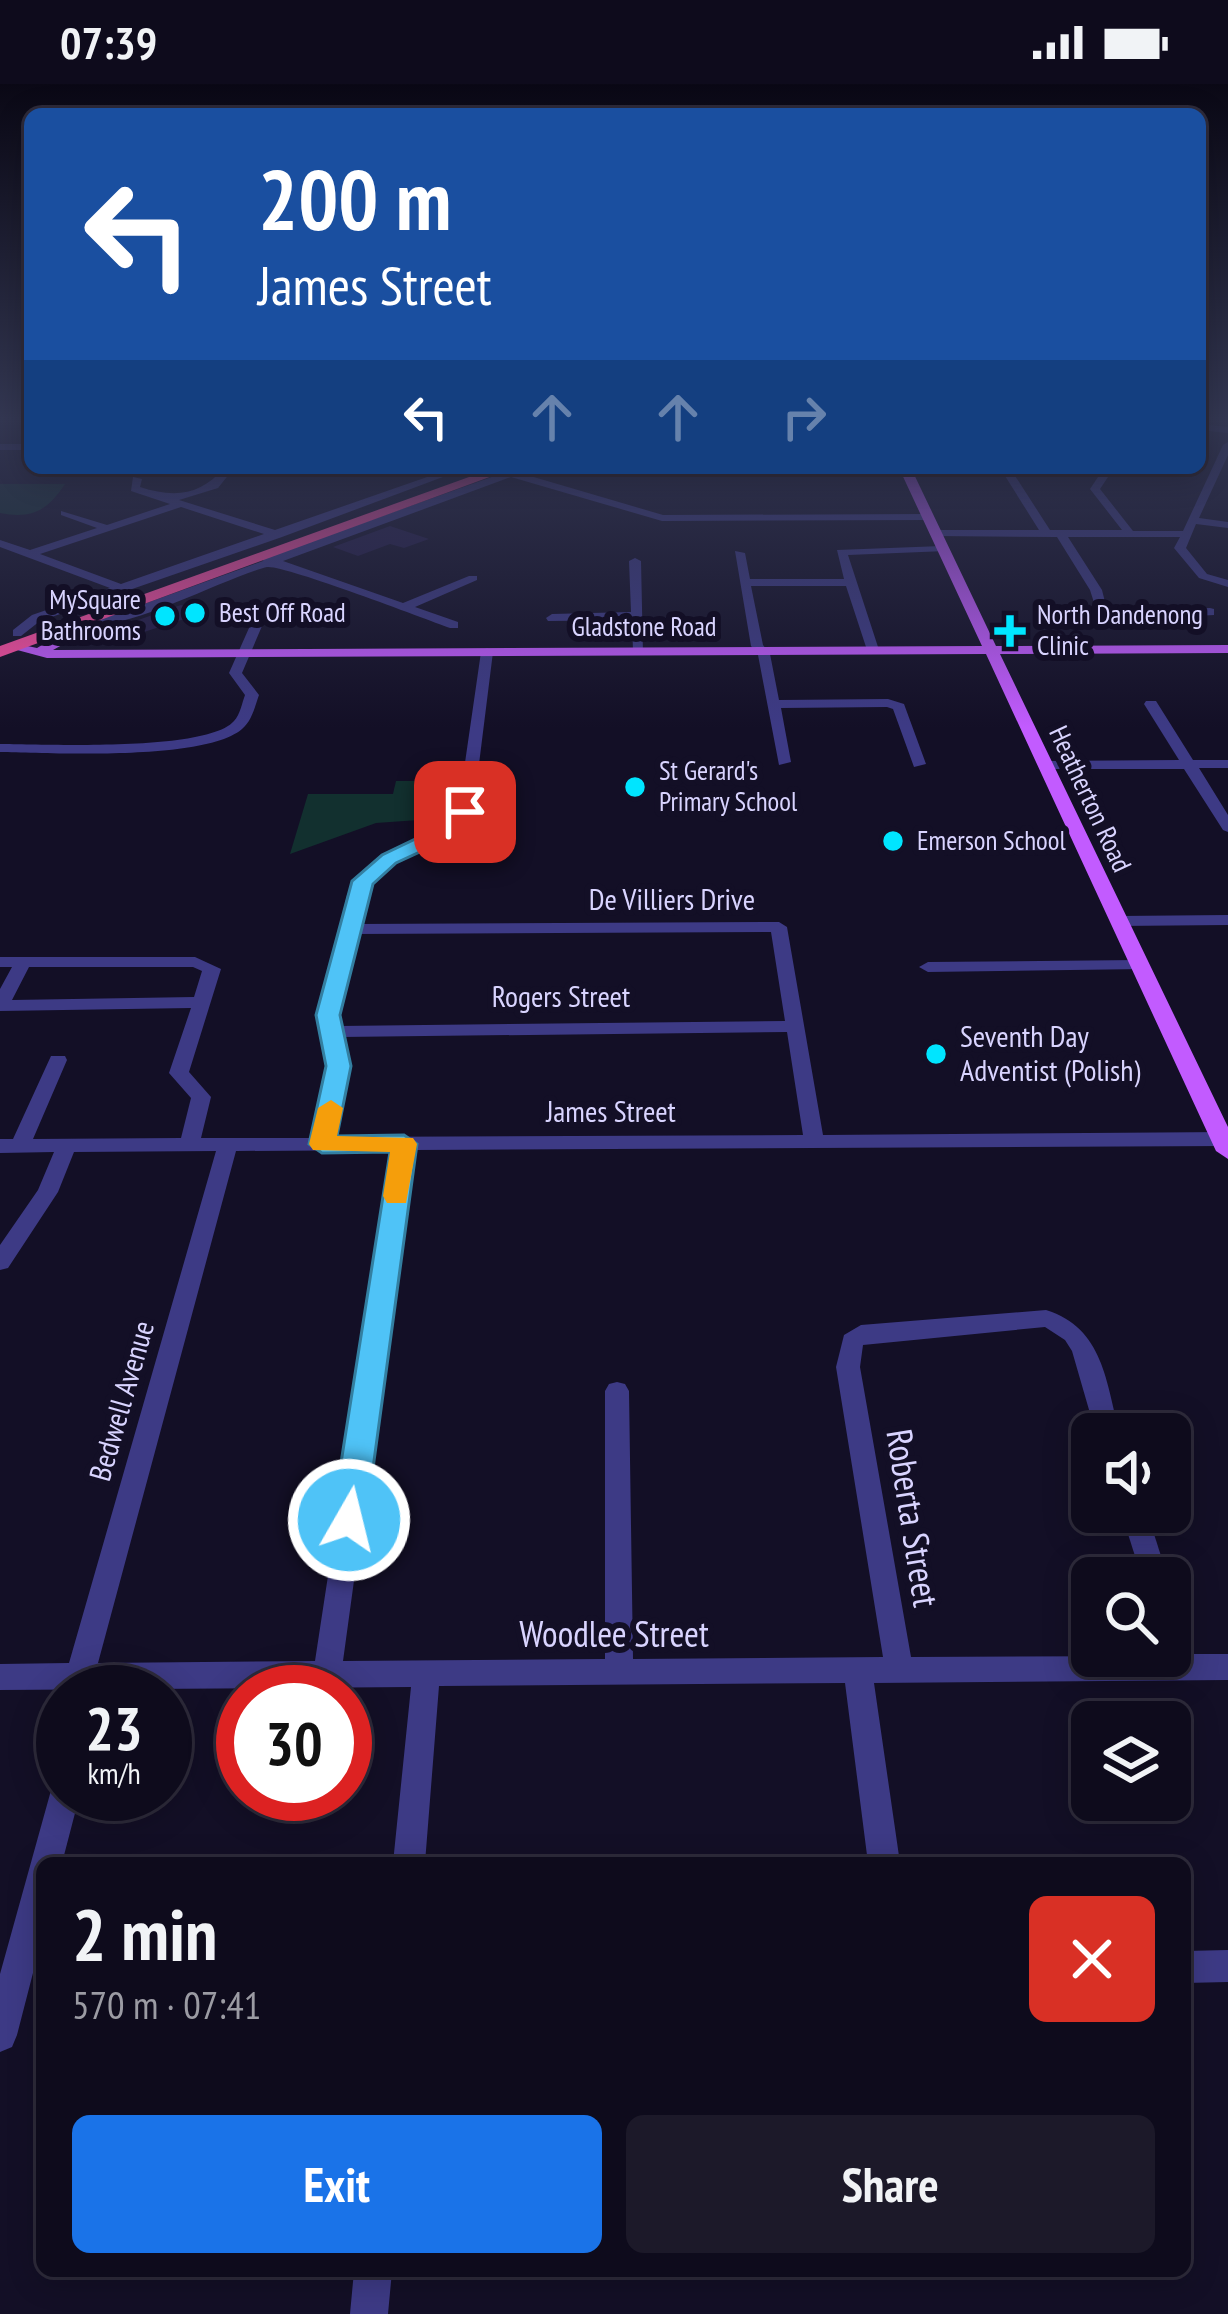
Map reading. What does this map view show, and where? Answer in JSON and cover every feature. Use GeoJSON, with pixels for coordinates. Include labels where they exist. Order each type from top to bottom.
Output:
{"type":"FeatureCollection","features":[{"type":"Feature","properties":{"kind":"highway"},"geometry":{"type":"LineString","coordinates":[[6,643],[126,590],[326,520]]}},
{"type":"Feature","properties":{"kind":"highway"},"geometry":{"type":"LineString","coordinates":[[6,643],[81,622],[370,520]]}},
{"type":"Feature","properties":{"kind":"main road","name":"Heatherton Road"},"geometry":{"type":"LineString","coordinates":[[929,520],[1226,1143]]}},
{"type":"Feature","properties":{"kind":"main road"},"geometry":{"type":"LineString","coordinates":[[6,643],[50,651],[77,631],[81,622]]}},
{"type":"Feature","properties":{"kind":"main road","name":"Gladstone Road"},"geometry":{"type":"LineString","coordinates":[[6,643],[50,651],[244,652],[1228,649]]}},
{"type":"Feature","properties":{"kind":"street"},"geometry":{"type":"LineString","coordinates":[[84,520],[106,528]]}},
{"type":"Feature","properties":{"kind":"street"},"geometry":{"type":"LineString","coordinates":[[30,554],[127,520]]}},
{"type":"Feature","properties":{"kind":"street"},"geometry":{"type":"LineString","coordinates":[[233,520],[280,536]]}},
{"type":"Feature","properties":{"kind":"street"},"geometry":{"type":"LineString","coordinates":[[1044,520],[1096,590],[1101,609],[1210,612]]}},
{"type":"Feature","properties":{"kind":"street"},"geometry":{"type":"LineString","coordinates":[[1120,520],[1129,532]]}},
{"type":"Feature","properties":{"kind":"street"},"geometry":{"type":"LineString","coordinates":[[1228,525],[1194,521],[1180,548],[1203,576],[1228,584]]}},
{"type":"Feature","properties":{"kind":"street"},"geometry":{"type":"LineString","coordinates":[[935,533],[1187,533]]}},
{"type":"Feature","properties":{"kind":"street"},"geometry":{"type":"LineString","coordinates":[[0,544],[126,590]]}},
{"type":"Feature","properties":{"kind":"street"},"geometry":{"type":"LineString","coordinates":[[873,650],[840,553],[942,549]]}},
{"type":"Feature","properties":{"kind":"street"},"geometry":{"type":"LineString","coordinates":[[739,554],[784,763]]}},
{"type":"Feature","properties":{"kind":"street"},"geometry":{"type":"LineString","coordinates":[[267,559],[454,626]]}},
{"type":"Feature","properties":{"kind":"street"},"geometry":{"type":"LineString","coordinates":[[635,561],[639,651]]}},
{"type":"Feature","properties":{"kind":"street"},"geometry":{"type":"LineString","coordinates":[[405,607],[473,578]]}},
{"type":"Feature","properties":{"kind":"street"},"geometry":{"type":"LineString","coordinates":[[745,583],[850,583]]}},
{"type":"Feature","properties":{"kind":"street"},"geometry":{"type":"LineString","coordinates":[[552,618],[637,616]]}},
{"type":"Feature","properties":{"kind":"street"},"geometry":{"type":"LineString","coordinates":[[0,748],[148,748],[227,732],[241,724],[252,695],[236,675],[260,619]]}},
{"type":"Feature","properties":{"kind":"street"},"geometry":{"type":"LineString","coordinates":[[322,1144],[338,1066],[328,1032],[356,895],[370,873],[443,833],[465,812],[487,652]]}},
{"type":"Feature","properties":{"kind":"street"},"geometry":{"type":"LineString","coordinates":[[772,704],[899,706],[920,764]]}},
{"type":"Feature","properties":{"kind":"street"},"geometry":{"type":"LineString","coordinates":[[1151,704],[1228,827]]}},
{"type":"Feature","properties":{"kind":"street"},"geometry":{"type":"LineString","coordinates":[[1045,765],[1228,764]]}},
{"type":"Feature","properties":{"kind":"street"},"geometry":{"type":"LineString","coordinates":[[1118,921],[1228,920]]}},
{"type":"Feature","properties":{"kind":"street","name":"De Villiers Drive"},"geometry":{"type":"LineString","coordinates":[[348,929],[779,927],[814,1141]]}},
{"type":"Feature","properties":{"kind":"street"},"geometry":{"type":"LineString","coordinates":[[0,962],[201,963],[213,971],[179,1073],[201,1097],[189,1145]]}},
{"type":"Feature","properties":{"kind":"street"},"geometry":{"type":"LineString","coordinates":[[23,962],[0,1006],[200,1002]]}},
{"type":"Feature","properties":{"kind":"street"},"geometry":{"type":"LineString","coordinates":[[928,967],[1138,965]]}},
{"type":"Feature","properties":{"kind":"street","name":"Rogers Street"},"geometry":{"type":"LineString","coordinates":[[328,1032],[794,1025]]}},
{"type":"Feature","properties":{"kind":"street"},"geometry":{"type":"LineString","coordinates":[[10,1146],[58,1060]]}},
{"type":"Feature","properties":{"kind":"street","name":"James Street"},"geometry":{"type":"LineString","coordinates":[[10,1146],[1226,1143]]}},
{"type":"Feature","properties":{"kind":"street","name":"Bedwell Avenue"},"geometry":{"type":"LineString","coordinates":[[94,1665],[228,1144]]}},
{"type":"Feature","properties":{"kind":"street"},"geometry":{"type":"LineString","coordinates":[[328,1665],[404,1144]]}},
{"type":"Feature","properties":{"kind":"street"},"geometry":{"type":"LineString","coordinates":[[0,1262],[48,1192],[67,1145]]}},
{"type":"Feature","properties":{"kind":"street","name":"Roberta Street"},"geometry":{"type":"LineString","coordinates":[[899,1670],[850,1379],[847,1355],[852,1341],[861,1334],[1046,1318],[1062,1321],[1077,1334],[1101,1413]]}},
{"type":"Feature","properties":{"kind":"street"},"geometry":{"type":"LineString","coordinates":[[616,1390],[620,1673]]}},
{"type":"Feature","properties":{"kind":"street","name":"Woodlee Street"},"geometry":{"type":"LineString","coordinates":[[1191,1667],[1228,1667]]}},
{"type":"Feature","properties":{"kind":"street","name":"Woodlee Street"},"geometry":{"type":"LineString","coordinates":[[372,1675],[1071,1668]]}},
{"type":"Feature","properties":{"kind":"street"},"geometry":{"type":"LineString","coordinates":[[858,1671],[883,1857]]}},
{"type":"Feature","properties":{"kind":"street"},"geometry":{"type":"LineString","coordinates":[[410,1857],[426,1674]]}},
{"type":"Feature","properties":{"kind":"street","name":"Woodlee Street"},"geometry":{"type":"LineString","coordinates":[[0,1677],[36,1679]]}},
{"type":"Feature","properties":{"kind":"street"},"geometry":{"type":"LineString","coordinates":[[48,1857],[58,1821]]}},
{"type":"Feature","properties":{"kind":"street"},"geometry":{"type":"LineString","coordinates":[[0,2035],[36,1901]]}},
{"type":"Feature","properties":{"kind":"street"},"geometry":{"type":"LineString","coordinates":[[1191,1967],[1228,1966]]}},
{"type":"Feature","properties":{"kind":"street"},"geometry":{"type":"LineString","coordinates":[[369,2314],[372,2277]]}},
{"type":"Feature","properties":{"kind":"green space"},"geometry":{"type":"Polygon","coordinates":[[[396,781],[458,781],[450,814],[447,818],[376,823],[290,854],[308,794],[393,794],[396,781]]]}},
{"type":"Feature","properties":{"kind":"building"},"geometry":{"type":"Polygon","coordinates":[[[390,526],[429,539],[404,548],[390,544],[358,556],[333,547],[390,526]]]}},
{"type":"Feature","properties":{"kind":"building"},"geometry":{"type":"Polygon","coordinates":[[[181,605],[206,612],[144,632],[121,626],[181,605]]]}},
{"type":"Feature","properties":{"kind":"slow traffic"},"geometry":{"type":"LineString","coordinates":[[331,1108],[322,1144],[404,1144],[396,1196]]}},
{"type":"Feature","properties":{"kind":"place","name":"Best Off Road"},"geometry":{"type":"Point","coordinates":[195,613]}},
{"type":"Feature","properties":{"kind":"place","name":"MySquare Bathrooms"},"geometry":{"type":"Point","coordinates":[165,616]}},
{"type":"Feature","properties":{"kind":"place","name":"North Dandenong Clinic"},"geometry":{"type":"Point","coordinates":[1010,631]}},
{"type":"Feature","properties":{"kind":"place","name":"St Gerard's Primary School"},"geometry":{"type":"Point","coordinates":[635,787]}},
{"type":"Feature","properties":{"kind":"place","name":"Emerson School"},"geometry":{"type":"Point","coordinates":[893,841]}},
{"type":"Feature","properties":{"kind":"place","name":"Seventh Day Adventist (Polish)"},"geometry":{"type":"Point","coordinates":[936,1054]}},
{"type":"Feature","properties":{"kind":"route"},"geometry":{"type":"LineString","coordinates":[[349,1520],[404,1144],[322,1144],[338,1066],[328,1015],[363,881],[389,859],[443,833],[465,812]]}}]}
